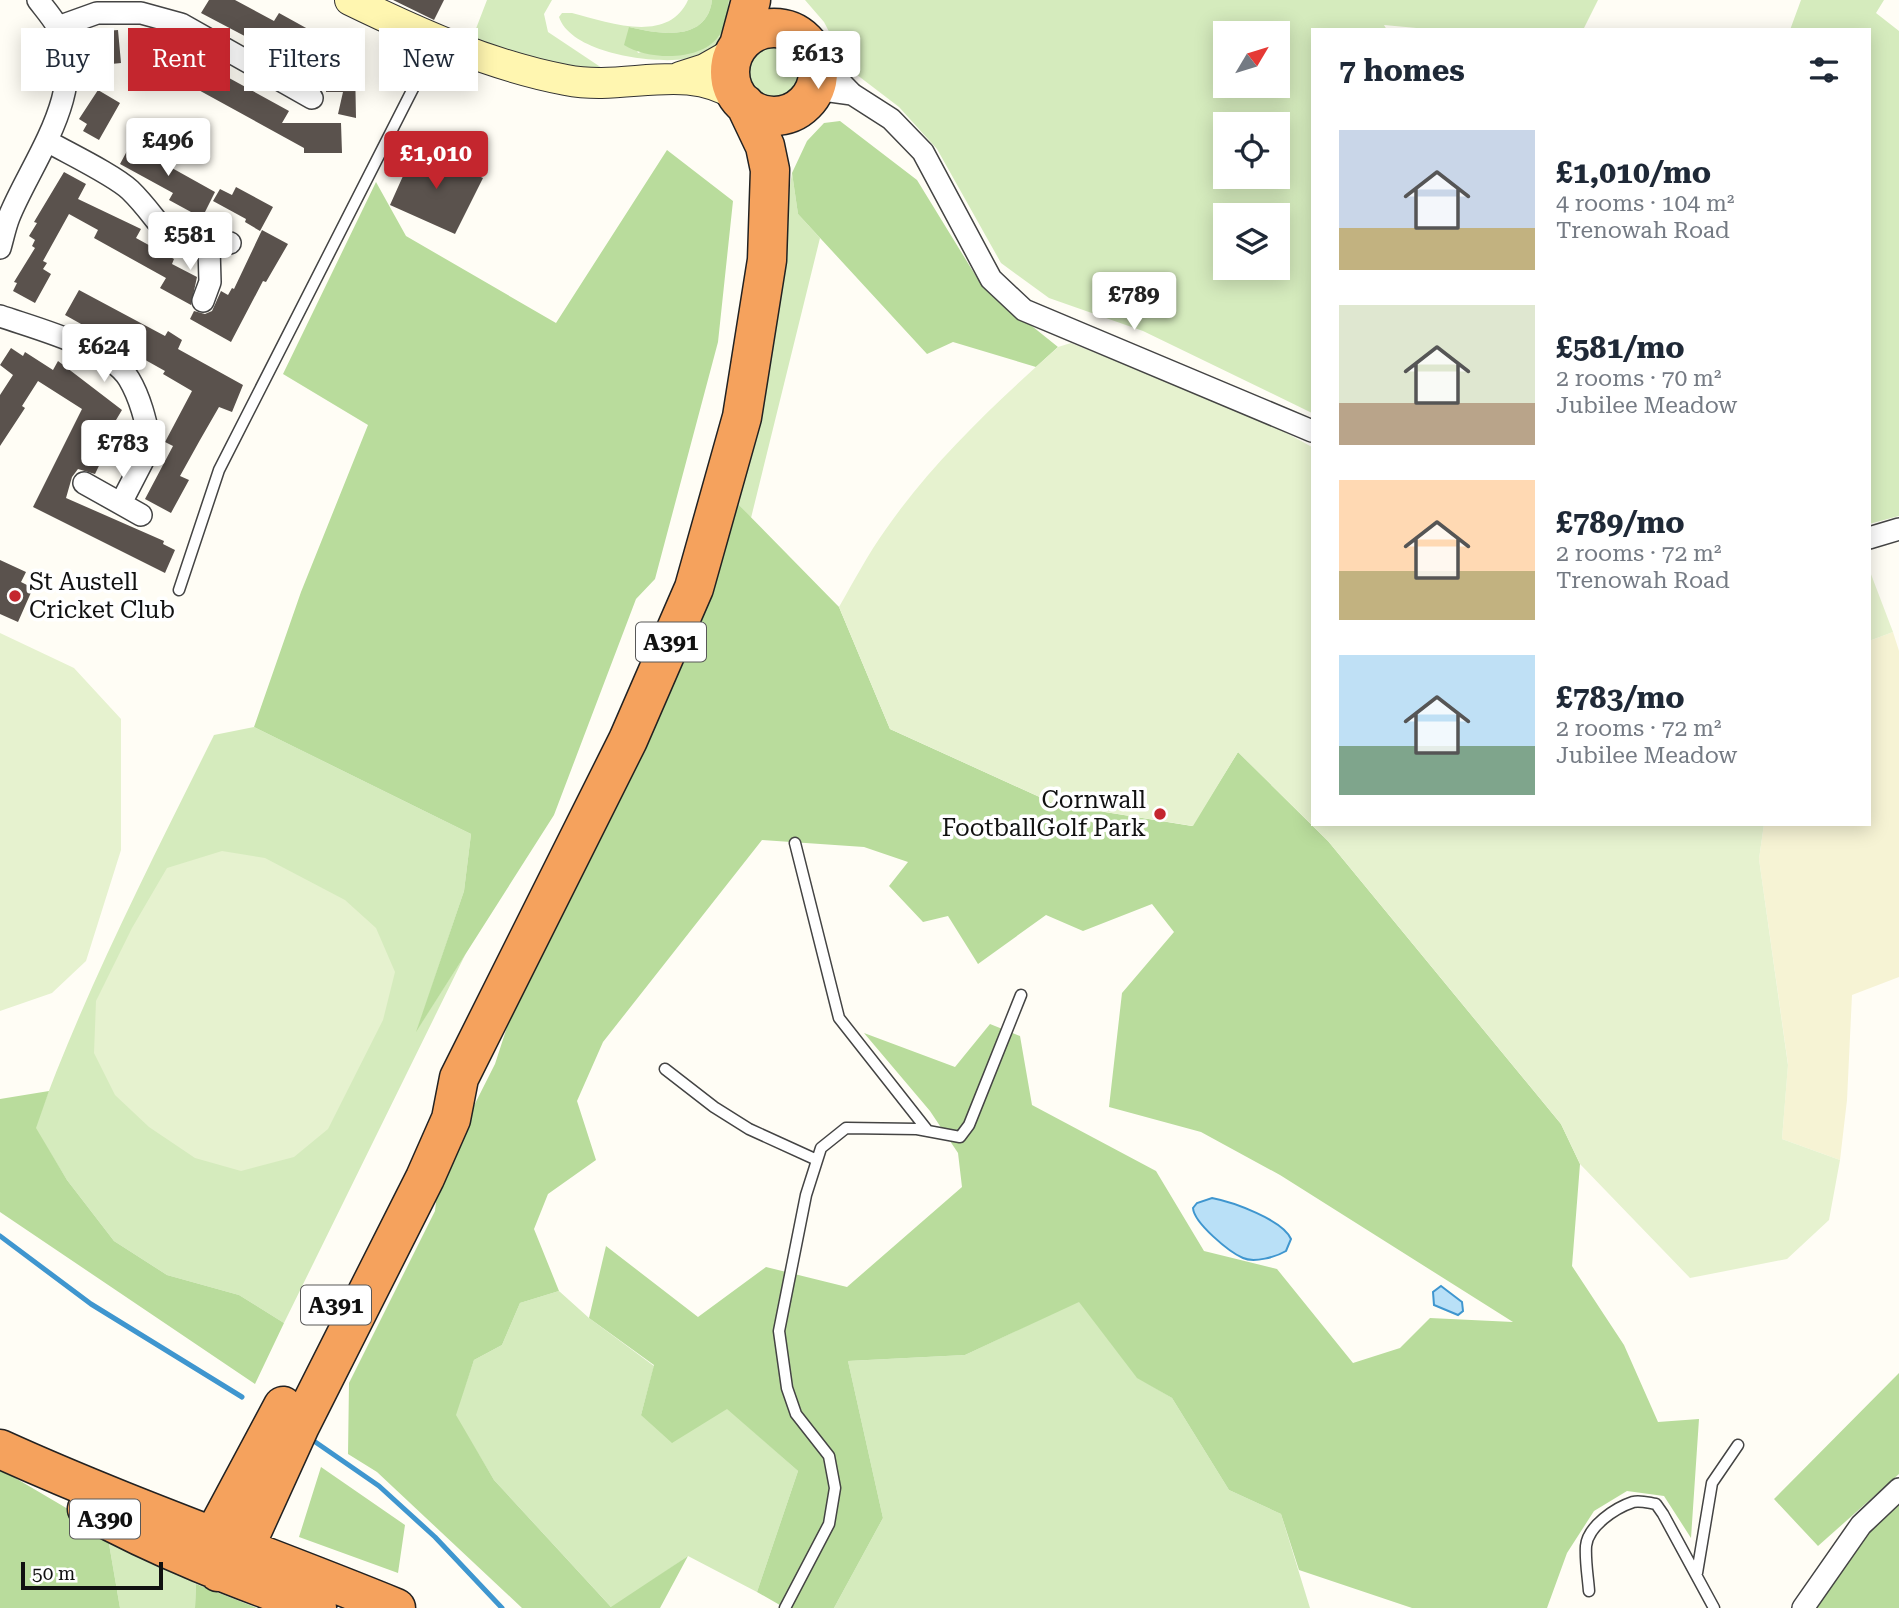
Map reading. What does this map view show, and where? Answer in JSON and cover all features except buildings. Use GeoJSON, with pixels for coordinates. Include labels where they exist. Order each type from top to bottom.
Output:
{"type":"FeatureCollection","features":[{"type":"Feature","properties":{"kind":"highway"},"geometry":{"type":"LineString","coordinates":[[737,49],[751,35],[766,29],[779,15],[808,44],[812,84],[794,111],[777,116],[760,113],[742,101],[731,75],[737,49],[751,0]]}},
{"type":"Feature","properties":{"kind":"highway","name":"A391"},"geometry":{"type":"LineString","coordinates":[[770,170],[779,144],[812,84]]}},
{"type":"Feature","properties":{"kind":"highway","name":"A391"},"geometry":{"type":"LineString","coordinates":[[226,1552],[335,1308],[429,1108],[459,1078],[628,740],[694,588],[742,417],[767,260],[770,170],[765,146],[742,101]]}},
{"type":"Feature","properties":{"kind":"highway","name":"A390"},"geometry":{"type":"LineString","coordinates":[[1,1450],[156,1515],[226,1552],[317,1608]]}},
{"type":"Feature","properties":{"kind":"highway","name":"A390"},"geometry":{"type":"LineString","coordinates":[[226,1552],[396,1608]]}},
{"type":"Feature","properties":{"kind":"street"},"geometry":{"type":"LineString","coordinates":[[0,248],[8,218],[47,141],[64,99],[67,61],[58,27],[38,0]]}},
{"type":"Feature","properties":{"kind":"street"},"geometry":{"type":"LineString","coordinates":[[349,0],[411,28]]}},
{"type":"Feature","properties":{"kind":"street"},"geometry":{"type":"LineString","coordinates":[[58,27],[97,13],[141,13],[181,24],[244,59]]}},
{"type":"Feature","properties":{"kind":"street"},"geometry":{"type":"LineString","coordinates":[[478,55],[509,67],[569,81],[621,83],[680,78],[705,69],[737,49]]}},
{"type":"Feature","properties":{"kind":"street"},"geometry":{"type":"LineString","coordinates":[[680,78],[722,86],[742,101]]}},
{"type":"Feature","properties":{"kind":"street"},"geometry":{"type":"LineString","coordinates":[[812,84],[852,94],[891,119],[923,152],[991,279],[1024,310],[1311,431]]}},
{"type":"Feature","properties":{"kind":"street"},"geometry":{"type":"LineString","coordinates":[[812,84],[824,90],[852,94]]}},
{"type":"Feature","properties":{"kind":"street"},"geometry":{"type":"LineString","coordinates":[[301,91],[312,98]]}},
{"type":"Feature","properties":{"kind":"street"},"geometry":{"type":"LineString","coordinates":[[47,141],[129,189],[164,232],[184,245],[220,245],[203,301]]}},
{"type":"Feature","properties":{"kind":"street"},"geometry":{"type":"LineString","coordinates":[[0,316],[92,348],[128,377],[144,415],[151,445],[121,502]]}},
{"type":"Feature","properties":{"kind":"street"},"geometry":{"type":"LineString","coordinates":[[84,484],[141,515]]}},
{"type":"Feature","properties":{"kind":"street"},"geometry":{"type":"LineString","coordinates":[[1871,537],[1899,529]]}},
{"type":"Feature","properties":{"kind":"street"},"geometry":{"type":"LineString","coordinates":[[1803,1608],[1861,1525],[1899,1489]]}},
{"type":"Feature","properties":{"kind":"lane"},"geometry":{"type":"LineString","coordinates":[[179,590],[219,470],[412,91]]}},
{"type":"Feature","properties":{"kind":"lane"},"geometry":{"type":"LineString","coordinates":[[795,843],[839,1018],[928,1131]]}},
{"type":"Feature","properties":{"kind":"lane"},"geometry":{"type":"LineString","coordinates":[[785,1608],[829,1524],[835,1488],[829,1456],[796,1415],[788,1388],[779,1331],[806,1195],[821,1148],[846,1128],[928,1131],[960,1137],[969,1125],[1021,995]]}},
{"type":"Feature","properties":{"kind":"lane"},"geometry":{"type":"LineString","coordinates":[[666,1069],[714,1107],[749,1129],[817,1160]]}},
{"type":"Feature","properties":{"kind":"lane"},"geometry":{"type":"LineString","coordinates":[[1697,1573],[1712,1483],[1738,1445]]}},
{"type":"Feature","properties":{"kind":"lane"},"geometry":{"type":"LineString","coordinates":[[1589,1591],[1586,1545],[1591,1531],[1604,1518],[1635,1501],[1656,1504],[1697,1573],[1714,1608]]}},
{"type":"Feature","properties":{"kind":"shaded area"},"geometry":{"type":"Polygon","coordinates":[[[1893,632],[1899,651],[1899,977],[1852,995],[1847,1100],[1840,1160],[1782,1139],[1788,1064],[1759,859],[1764,826],[1871,826],[1871,640],[1893,632]]]}},
{"type":"Feature","properties":{"kind":"green space"},"geometry":{"type":"Polygon","coordinates":[[[487,0],[552,0],[544,14],[548,32],[608,72],[579,74],[478,41],[476,28],[487,0]]]}},
{"type":"Feature","properties":{"kind":"green space"},"geometry":{"type":"Polygon","coordinates":[[[688,0],[712,0],[708,14],[701,23],[691,29],[667,33],[629,27],[638,53],[726,22],[729,0],[738,0],[734,26],[714,54],[710,49],[691,58],[653,60],[614,53],[579,39],[567,29],[559,17],[562,13],[572,13],[619,25],[652,26],[679,14],[688,0]]]}},
{"type":"Feature","properties":{"kind":"green space"},"geometry":{"type":"Polygon","coordinates":[[[712,0],[729,0],[726,19],[718,37],[699,51],[659,56],[624,45],[629,27],[667,33],[691,29],[701,23],[708,14],[712,0]]]}},
{"type":"Feature","properties":{"kind":"green space"},"geometry":{"type":"Polygon","coordinates":[[[805,0],[1598,0],[1584,28],[1416,28],[1384,25],[1386,28],[1311,28],[1311,413],[1143,331],[1049,298],[1001,263],[937,149],[899,107],[848,68],[824,22],[805,0]]]}},
{"type":"Feature","properties":{"kind":"green space"},"geometry":{"type":"Polygon","coordinates":[[[1801,0],[1884,0],[1876,13],[1899,31],[1899,516],[1871,523],[1871,28],[1791,28],[1801,0]]]}},
{"type":"Feature","properties":{"kind":"green space"},"geometry":{"type":"Polygon","coordinates":[[[773,40],[784,42],[797,53],[802,69],[800,80],[789,93],[773,98],[762,96],[749,85],[744,69],[746,58],[757,45],[773,40]]]}},
{"type":"Feature","properties":{"kind":"green space"},"geometry":{"type":"Polygon","coordinates":[[[840,121],[917,180],[982,286],[1058,347],[1036,367],[953,342],[927,354],[798,214],[792,173],[807,141],[824,123],[840,121]]]}},
{"type":"Feature","properties":{"kind":"green space"},"geometry":{"type":"Polygon","coordinates":[[[667,150],[733,201],[718,342],[655,579],[636,599],[554,815],[416,1032],[464,891],[471,834],[254,727],[301,592],[368,425],[283,374],[376,182],[406,236],[556,323],[667,150]]]}},
{"type":"Feature","properties":{"kind":"green space"},"geometry":{"type":"Polygon","coordinates":[[[792,173],[798,214],[820,238],[751,518],[735,501],[755,407],[792,173]]]}},
{"type":"Feature","properties":{"kind":"green space","name":"Cornwall FootballGolf Park"},"geometry":{"type":"Polygon","coordinates":[[[1071,343],[1261,419],[1311,446],[1311,824],[1238,752],[1193,826],[1055,804],[890,729],[839,607],[879,538],[924,479],[967,433],[1058,347],[1071,343]]]}},
{"type":"Feature","properties":{"kind":"green space"},"geometry":{"type":"Polygon","coordinates":[[[735,501],[839,607],[890,729],[1055,804],[1192,826],[1238,752],[1328,841],[1561,1124],[1580,1164],[1572,1266],[1624,1345],[1658,1422],[1699,1419],[1691,1538],[1664,1496],[1627,1491],[1594,1511],[1567,1553],[1547,1608],[1412,1608],[1299,1570],[1281,1514],[1229,1490],[1172,1398],[1137,1378],[1079,1302],[965,1355],[848,1361],[883,1518],[834,1608],[785,1608],[757,1592],[798,1471],[727,1409],[672,1443],[641,1415],[654,1365],[589,1318],[606,1246],[698,1317],[766,1267],[847,1287],[962,1187],[958,1153],[930,1111],[864,1033],[955,1067],[990,1024],[1020,1036],[1032,1105],[1156,1171],[1204,1251],[1277,1269],[1353,1363],[1400,1348],[1430,1318],[1513,1322],[1280,1175],[1201,1132],[1109,1107],[1122,993],[1174,932],[1152,904],[1083,931],[1046,915],[978,964],[948,916],[923,922],[889,886],[908,862],[864,847],[762,840],[603,1042],[577,1101],[596,1160],[548,1194],[534,1229],[559,1291],[520,1303],[502,1345],[474,1360],[456,1415],[494,1480],[611,1607],[688,1556],[660,1608],[522,1608],[377,1472],[348,1454],[349,1383],[435,1211],[439,1175],[495,1064],[519,990],[735,501]]]}},
{"type":"Feature","properties":{"kind":"green space"},"geometry":{"type":"Polygon","coordinates":[[[1871,574],[1893,632],[1871,640],[1871,574]]]}},
{"type":"Feature","properties":{"kind":"green space"},"geometry":{"type":"Polygon","coordinates":[[[0,633],[74,668],[121,719],[121,850],[86,961],[52,993],[0,1011],[0,633]]]}},
{"type":"Feature","properties":{"kind":"green space"},"geometry":{"type":"Polygon","coordinates":[[[254,727],[471,834],[464,891],[418,1028],[466,953],[284,1323],[239,1295],[167,1275],[114,1241],[67,1180],[35,1128],[96,978],[214,735],[254,727]]]}},
{"type":"Feature","properties":{"kind":"green space","name":"Cornwall FootballGolf Park"},"geometry":{"type":"Polygon","coordinates":[[[1313,826],[1764,826],[1759,859],[1788,1065],[1782,1139],[1840,1160],[1829,1220],[1787,1259],[1690,1278],[1580,1164],[1561,1124],[1313,826]]]}},
{"type":"Feature","properties":{"kind":"green space"},"geometry":{"type":"Polygon","coordinates":[[[222,851],[265,858],[345,900],[376,928],[395,972],[383,1020],[328,1129],[294,1157],[241,1171],[195,1158],[149,1127],[115,1095],[94,1053],[96,1001],[132,928],[167,868],[222,851]]]}},
{"type":"Feature","properties":{"kind":"green space"},"geometry":{"type":"Polygon","coordinates":[[[49,1091],[36,1128],[67,1180],[114,1241],[167,1275],[239,1295],[284,1323],[255,1384],[0,1212],[0,1099],[49,1091]]]}},
{"type":"Feature","properties":{"kind":"green space"},"geometry":{"type":"Polygon","coordinates":[[[559,1291],[589,1318],[654,1366],[641,1415],[727,1408],[798,1471],[757,1592],[688,1556],[612,1608],[494,1480],[455,1415],[474,1360],[502,1345],[520,1303],[559,1291]]]}},
{"type":"Feature","properties":{"kind":"green space"},"geometry":{"type":"Polygon","coordinates":[[[1079,1301],[1137,1377],[1172,1398],[1229,1490],[1281,1514],[1310,1608],[834,1608],[883,1518],[848,1361],[965,1355],[1079,1301]]]}},
{"type":"Feature","properties":{"kind":"green space"},"geometry":{"type":"Polygon","coordinates":[[[1899,1373],[1899,1474],[1818,1546],[1774,1499],[1899,1373]]]}},
{"type":"Feature","properties":{"kind":"green space"},"geometry":{"type":"Polygon","coordinates":[[[321,1467],[405,1525],[398,1573],[299,1537],[321,1467]]]}},
{"type":"Feature","properties":{"kind":"green space"},"geometry":{"type":"Polygon","coordinates":[[[0,1469],[107,1532],[120,1608],[0,1608],[0,1469]]]}},
{"type":"Feature","properties":{"kind":"green space"},"geometry":{"type":"Polygon","coordinates":[[[1899,1489],[1899,1608],[1803,1608],[1899,1489]]]}},
{"type":"Feature","properties":{"kind":"green space"},"geometry":{"type":"Polygon","coordinates":[[[107,1532],[196,1584],[195,1608],[120,1608],[107,1532]]]}},
{"type":"Feature","properties":{"kind":"green space"},"geometry":{"type":"Polygon","coordinates":[[[196,1584],[257,1608],[195,1608],[196,1584]]]}},
{"type":"Feature","properties":{"kind":"water"},"geometry":{"type":"Polygon","coordinates":[[[1212,1198],[1232,1203],[1278,1225],[1291,1239],[1286,1251],[1253,1260],[1229,1250],[1199,1221],[1193,1208],[1197,1203],[1212,1198]]]}},
{"type":"Feature","properties":{"kind":"water"},"geometry":{"type":"Polygon","coordinates":[[[1441,1286],[1462,1302],[1463,1311],[1458,1315],[1434,1305],[1433,1292],[1441,1286]]]}},
{"type":"Feature","properties":{"kind":"waterway"},"geometry":{"type":"LineString","coordinates":[[0,1236],[91,1304],[242,1397]]}},
{"type":"Feature","properties":{"kind":"waterway"},"geometry":{"type":"LineString","coordinates":[[311,1439],[379,1486],[435,1537],[502,1608]]}},
{"type":"Feature","properties":{"kind":"place","name":"St Austell Cricket Club"},"geometry":{"type":"Point","coordinates":[15,596]}},
{"type":"Feature","properties":{"kind":"place","name":"Cornwall FootballGolf Park"},"geometry":{"type":"Point","coordinates":[1160,814]}}]}
